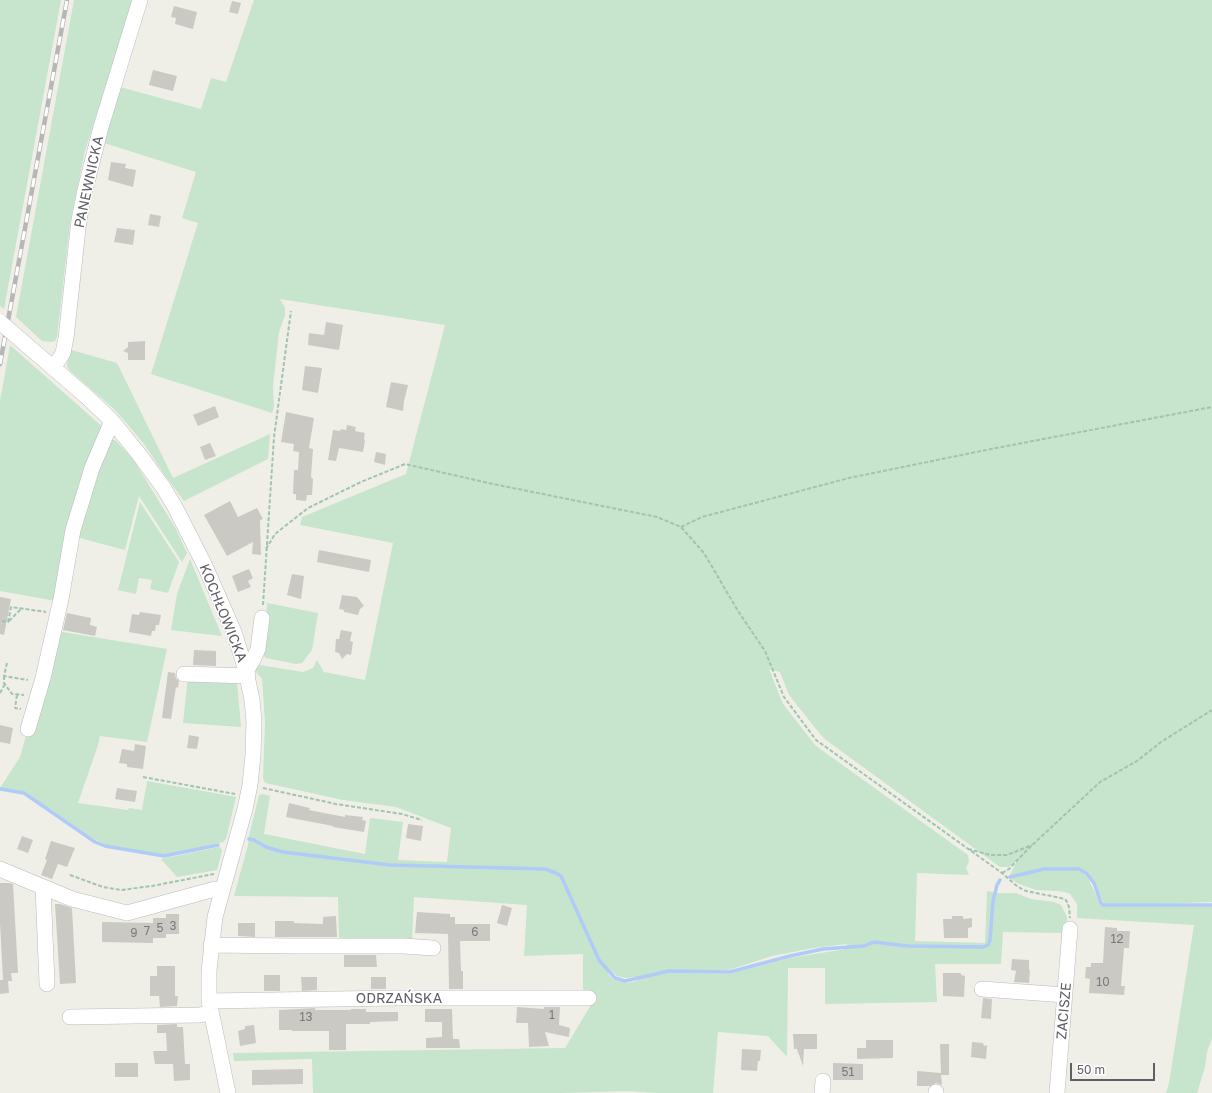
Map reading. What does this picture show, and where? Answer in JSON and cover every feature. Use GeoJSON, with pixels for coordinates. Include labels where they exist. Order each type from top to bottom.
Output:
{"type":"FeatureCollection","features":[{"type":"Feature","properties":{"kind":"street","name":"PANEWNICKA"},"geometry":{"type":"LineString","coordinates":[[54,367],[63,353],[66,338],[78,220],[85,190],[101,127],[140,0]]}},
{"type":"Feature","properties":{"kind":"street","name":"KOCHŁOWICKA"},"geometry":{"type":"LineString","coordinates":[[0,322],[54,367],[112,421],[151,470],[175,507],[205,566],[234,632],[247,673],[254,722],[253,755],[249,791],[215,917],[209,971],[210,1007],[228,1093]]}},
{"type":"Feature","properties":{"kind":"street"},"geometry":{"type":"LineString","coordinates":[[28,729],[41,683],[57,613],[73,530],[92,468],[112,421]]}},
{"type":"Feature","properties":{"kind":"street"},"geometry":{"type":"LineString","coordinates":[[184,674],[247,673],[258,649],[262,618]]}},
{"type":"Feature","properties":{"kind":"street"},"geometry":{"type":"LineString","coordinates":[[0,869],[72,899],[127,913],[214,890],[222,891]]}},
{"type":"Feature","properties":{"kind":"street"},"geometry":{"type":"LineString","coordinates":[[43,887],[47,984]]}},
{"type":"Feature","properties":{"kind":"street","name":"ZACISZE"},"geometry":{"type":"LineString","coordinates":[[1057,1093],[1070,929]]}},
{"type":"Feature","properties":{"kind":"street"},"geometry":{"type":"LineString","coordinates":[[211,945],[404,946],[433,948]]}},
{"type":"Feature","properties":{"kind":"street"},"geometry":{"type":"LineString","coordinates":[[982,989],[1065,995]]}},
{"type":"Feature","properties":{"kind":"street","name":"ODRZAŃSKA"},"geometry":{"type":"LineString","coordinates":[[70,1016],[200,1015],[210,1007],[225,1000],[589,998]]}},
{"type":"Feature","properties":{"kind":"path"},"geometry":{"type":"LineString","coordinates":[[262,618],[274,437],[291,311]]}},
{"type":"Feature","properties":{"kind":"path"},"geometry":{"type":"LineString","coordinates":[[681,527],[702,517],[849,478],[1212,407]]}},
{"type":"Feature","properties":{"kind":"path"},"geometry":{"type":"LineString","coordinates":[[266,549],[275,534],[308,508],[361,482],[405,464],[493,484],[657,517],[681,527],[704,553],[738,611],[765,651],[784,698],[816,740],[1002,873],[1018,887],[1026,891],[1066,900],[1070,907],[1070,929]]}},
{"type":"Feature","properties":{"kind":"path"},"geometry":{"type":"LineString","coordinates":[[8,622],[11,607],[57,613]]}},
{"type":"Feature","properties":{"kind":"path"},"geometry":{"type":"LineString","coordinates":[[8,622],[22,608]]}},
{"type":"Feature","properties":{"kind":"path"},"geometry":{"type":"LineString","coordinates":[[2,621],[8,622]]}},
{"type":"Feature","properties":{"kind":"path"},"geometry":{"type":"LineString","coordinates":[[7,663],[4,676],[5,684],[12,694],[25,696]]}},
{"type":"Feature","properties":{"kind":"path"},"geometry":{"type":"LineString","coordinates":[[4,676],[41,683]]}},
{"type":"Feature","properties":{"kind":"path"},"geometry":{"type":"LineString","coordinates":[[0,693],[5,684]]}},
{"type":"Feature","properties":{"kind":"path"},"geometry":{"type":"LineString","coordinates":[[17,695],[15,708],[23,710]]}},
{"type":"Feature","properties":{"kind":"path"},"geometry":{"type":"LineString","coordinates":[[1002,873],[1009,869],[1100,782],[1137,761],[1161,742],[1212,710]]}},
{"type":"Feature","properties":{"kind":"path"},"geometry":{"type":"LineString","coordinates":[[143,777],[402,814],[422,820]]}},
{"type":"Feature","properties":{"kind":"path"},"geometry":{"type":"LineString","coordinates":[[967,849],[990,855],[1007,855],[1033,845]]}},
{"type":"Feature","properties":{"kind":"path"},"geometry":{"type":"LineString","coordinates":[[70,875],[103,887],[121,890],[152,886],[211,874],[226,876]]}},
{"type":"Feature","properties":{"kind":"green space"},"geometry":{"type":"Polygon","coordinates":[[[0,0],[61,0],[4,309],[0,306],[0,0]]]}},
{"type":"Feature","properties":{"kind":"green space"},"geometry":{"type":"Polygon","coordinates":[[[74,0],[133,0],[85,151],[70,223],[57,337],[55,341],[51,342],[42,341],[16,317],[74,0]]]}},
{"type":"Feature","properties":{"kind":"green space"},"geometry":{"type":"Polygon","coordinates":[[[254,0],[1212,0],[1212,902],[1122,905],[1104,904],[1092,879],[1083,869],[1079,868],[1044,868],[1009,877],[1017,861],[1009,867],[1000,867],[826,740],[789,695],[780,672],[769,669],[783,704],[816,746],[968,855],[969,862],[966,868],[969,875],[917,873],[915,941],[985,943],[987,891],[998,893],[1016,893],[1031,899],[1054,902],[1061,905],[1067,917],[1066,933],[1003,932],[1001,964],[935,964],[937,1002],[825,1004],[825,968],[788,968],[787,1057],[768,1036],[718,1032],[713,1093],[658,1093],[627,1091],[561,1093],[313,1093],[312,1059],[234,1061],[233,1053],[565,1048],[597,995],[583,994],[583,954],[524,956],[527,905],[414,897],[412,941],[339,942],[338,897],[234,896],[248,845],[259,795],[263,794],[270,796],[264,834],[365,854],[370,818],[403,822],[398,860],[447,862],[451,828],[396,807],[343,800],[266,783],[263,778],[265,722],[262,679],[255,669],[260,665],[303,672],[313,668],[317,660],[324,672],[365,680],[393,543],[300,525],[302,517],[406,474],[445,325],[280,299],[285,308],[285,315],[279,332],[273,386],[274,407],[272,413],[151,374],[198,223],[182,218],[196,172],[101,142],[120,87],[201,109],[211,78],[226,82],[254,0]],[[847,944],[813,948],[772,956],[729,970],[692,970],[694,973],[730,974],[790,958],[846,949],[847,944]],[[608,968],[608,974],[614,980],[627,983],[637,981],[634,977],[626,978],[617,976],[608,968]]]}},
{"type":"Feature","properties":{"kind":"green space"},"geometry":{"type":"Polygon","coordinates":[[[10,345],[106,430],[56,601],[0,591],[0,401],[10,345]]]}},
{"type":"Feature","properties":{"kind":"green space"},"geometry":{"type":"Polygon","coordinates":[[[68,349],[117,363],[173,478],[270,434],[268,459],[184,501],[144,444],[115,410],[69,370],[67,366],[68,349]]]}},
{"type":"Feature","properties":{"kind":"green space"},"geometry":{"type":"Polygon","coordinates":[[[112,440],[115,440],[133,459],[176,529],[187,553],[182,562],[139,496],[125,550],[76,537],[90,491],[112,440]]]}},
{"type":"Feature","properties":{"kind":"green space"},"geometry":{"type":"Polygon","coordinates":[[[140,502],[179,562],[168,593],[150,589],[152,580],[139,578],[136,594],[118,590],[140,502]]]}},
{"type":"Feature","properties":{"kind":"green space"},"geometry":{"type":"Polygon","coordinates":[[[190,559],[222,636],[171,630],[177,594],[190,559]]]}},
{"type":"Feature","properties":{"kind":"green space"},"geometry":{"type":"Polygon","coordinates":[[[267,603],[318,613],[312,650],[302,663],[296,664],[266,658],[264,656],[267,603]]]}},
{"type":"Feature","properties":{"kind":"green space"},"geometry":{"type":"Polygon","coordinates":[[[56,631],[167,649],[147,742],[100,736],[78,803],[128,810],[129,808],[142,810],[147,781],[236,797],[226,839],[223,842],[165,855],[106,845],[94,839],[25,792],[0,788],[20,757],[56,631]]]}},
{"type":"Feature","properties":{"kind":"green space"},"geometry":{"type":"Polygon","coordinates":[[[188,676],[237,682],[241,727],[183,723],[188,676]]]}},
{"type":"Feature","properties":{"kind":"green space"},"geometry":{"type":"Polygon","coordinates":[[[219,847],[222,851],[217,870],[177,877],[161,859],[219,847]]]}},
{"type":"Feature","properties":{"kind":"green space"},"geometry":{"type":"Polygon","coordinates":[[[1074,869],[1081,871],[1088,878],[1101,906],[1212,906],[1212,1038],[1197,1093],[1166,1093],[1169,1083],[1194,925],[1077,918],[1077,904],[1070,894],[1057,891],[1036,890],[1017,883],[1010,878],[1044,870],[1074,869]]]}},
{"type":"Feature","properties":{"kind":"building"},"geometry":{"type":"Polygon","coordinates":[[[232,1],[241,3],[238,14],[229,12],[232,1]]]}},
{"type":"Feature","properties":{"kind":"building"},"geometry":{"type":"Polygon","coordinates":[[[174,6],[197,12],[193,29],[175,24],[176,18],[171,17],[174,6]]]}},
{"type":"Feature","properties":{"kind":"building"},"geometry":{"type":"Polygon","coordinates":[[[153,70],[177,76],[173,91],[149,85],[153,70]]]}},
{"type":"Feature","properties":{"kind":"building"},"geometry":{"type":"Polygon","coordinates":[[[111,162],[126,164],[125,168],[136,170],[133,187],[108,180],[111,162]]]}},
{"type":"Feature","properties":{"kind":"building"},"geometry":{"type":"Polygon","coordinates":[[[150,214],[161,216],[159,227],[148,225],[150,214]]]}},
{"type":"Feature","properties":{"kind":"building"},"geometry":{"type":"Polygon","coordinates":[[[117,228],[135,230],[133,245],[114,242],[117,228]]]}},
{"type":"Feature","properties":{"kind":"building"},"geometry":{"type":"Polygon","coordinates":[[[326,322],[343,325],[339,350],[308,345],[309,333],[324,335],[326,322]]]}},
{"type":"Feature","properties":{"kind":"building"},"geometry":{"type":"Polygon","coordinates":[[[145,341],[145,360],[128,360],[128,353],[123,351],[128,347],[128,342],[145,341]]]}},
{"type":"Feature","properties":{"kind":"building"},"geometry":{"type":"Polygon","coordinates":[[[305,366],[322,368],[318,393],[302,390],[305,366]]]}},
{"type":"Feature","properties":{"kind":"building"},"geometry":{"type":"Polygon","coordinates":[[[391,382],[408,385],[403,411],[386,407],[391,382]]]}},
{"type":"Feature","properties":{"kind":"building"},"geometry":{"type":"Polygon","coordinates":[[[215,406],[219,417],[198,426],[193,415],[215,406]]]}},
{"type":"Feature","properties":{"kind":"building"},"geometry":{"type":"Polygon","coordinates":[[[286,412],[314,418],[309,448],[313,449],[311,477],[313,479],[312,495],[307,495],[306,501],[296,500],[296,494],[293,494],[294,470],[298,470],[299,452],[293,451],[294,444],[281,442],[286,412]]]}},
{"type":"Feature","properties":{"kind":"building"},"geometry":{"type":"Polygon","coordinates":[[[347,425],[356,427],[355,431],[365,433],[363,452],[339,448],[336,461],[328,460],[333,430],[346,430],[347,425]]]}},
{"type":"Feature","properties":{"kind":"building"},"geometry":{"type":"Polygon","coordinates":[[[210,443],[216,456],[205,460],[200,447],[210,443]]]}},
{"type":"Feature","properties":{"kind":"building"},"geometry":{"type":"Polygon","coordinates":[[[376,452],[386,454],[385,465],[374,462],[376,452]]]}},
{"type":"Feature","properties":{"kind":"building"},"geometry":{"type":"Polygon","coordinates":[[[230,501],[238,517],[257,508],[263,519],[260,520],[261,555],[252,554],[253,542],[227,556],[204,515],[230,501]]]}},
{"type":"Feature","properties":{"kind":"building"},"geometry":{"type":"Polygon","coordinates":[[[319,550],[371,560],[369,572],[317,562],[319,550]]]}},
{"type":"Feature","properties":{"kind":"building"},"geometry":{"type":"Polygon","coordinates":[[[249,569],[253,578],[248,581],[251,587],[238,592],[232,576],[249,569]]]}},
{"type":"Feature","properties":{"kind":"building"},"geometry":{"type":"Polygon","coordinates":[[[292,574],[304,576],[301,599],[287,595],[292,574]]]}},
{"type":"Feature","properties":{"kind":"building"},"geometry":{"type":"Polygon","coordinates":[[[342,595],[357,597],[364,606],[360,609],[358,615],[344,612],[344,610],[339,609],[342,595]]]}},
{"type":"Feature","properties":{"kind":"building"},"geometry":{"type":"Polygon","coordinates":[[[0,597],[11,599],[4,635],[0,634],[0,597]]]}},
{"type":"Feature","properties":{"kind":"building"},"geometry":{"type":"Polygon","coordinates":[[[140,612],[161,615],[159,625],[156,625],[155,631],[152,631],[151,636],[129,632],[132,614],[139,615],[140,612]]]}},
{"type":"Feature","properties":{"kind":"building"},"geometry":{"type":"Polygon","coordinates":[[[67,613],[91,618],[90,625],[97,627],[95,636],[63,630],[67,613]]]}},
{"type":"Feature","properties":{"kind":"building"},"geometry":{"type":"Polygon","coordinates":[[[341,630],[352,632],[350,641],[353,642],[351,655],[347,654],[342,659],[339,653],[335,652],[336,639],[339,639],[341,630]]]}},
{"type":"Feature","properties":{"kind":"building"},"geometry":{"type":"Polygon","coordinates":[[[194,650],[216,651],[216,666],[193,665],[194,650]]]}},
{"type":"Feature","properties":{"kind":"building"},"geometry":{"type":"Polygon","coordinates":[[[168,672],[175,673],[176,678],[179,681],[178,688],[176,687],[171,719],[162,718],[168,672]]]}},
{"type":"Feature","properties":{"kind":"building"},"geometry":{"type":"Polygon","coordinates":[[[0,725],[13,728],[10,744],[0,742],[0,725]]]}},
{"type":"Feature","properties":{"kind":"building"},"geometry":{"type":"Polygon","coordinates":[[[189,735],[199,737],[197,749],[187,748],[189,735]]]}},
{"type":"Feature","properties":{"kind":"building"},"geometry":{"type":"Polygon","coordinates":[[[135,744],[146,746],[143,769],[127,767],[127,764],[119,763],[122,749],[134,751],[135,744]]]}},
{"type":"Feature","properties":{"kind":"building"},"geometry":{"type":"Polygon","coordinates":[[[117,788],[137,791],[135,802],[115,799],[117,788]]]}},
{"type":"Feature","properties":{"kind":"building"},"geometry":{"type":"Polygon","coordinates":[[[289,803],[310,808],[309,810],[345,817],[345,815],[363,817],[362,820],[366,821],[364,832],[286,817],[289,803]]]}},
{"type":"Feature","properties":{"kind":"building"},"geometry":{"type":"Polygon","coordinates":[[[408,824],[423,826],[421,841],[406,838],[408,824]]]}},
{"type":"Feature","properties":{"kind":"building"},"geometry":{"type":"Polygon","coordinates":[[[22,836],[33,840],[28,853],[17,849],[22,836]]]}},
{"type":"Feature","properties":{"kind":"building"},"geometry":{"type":"Polygon","coordinates":[[[51,841],[75,848],[67,867],[58,864],[52,879],[41,875],[47,860],[45,859],[51,841]]]}},
{"type":"Feature","properties":{"kind":"building"},"geometry":{"type":"Polygon","coordinates":[[[0,883],[13,884],[18,973],[11,973],[12,981],[8,981],[9,993],[0,994],[0,980],[3,980],[0,923],[0,883]]]}},
{"type":"Feature","properties":{"kind":"building"},"geometry":{"type":"Polygon","coordinates":[[[55,904],[72,908],[76,983],[60,984],[55,904]]]}},
{"type":"Feature","properties":{"kind":"building"},"geometry":{"type":"Polygon","coordinates":[[[502,905],[512,908],[507,926],[497,923],[502,905]]]}},
{"type":"Feature","properties":{"kind":"building"},"geometry":{"type":"Polygon","coordinates":[[[417,912],[450,914],[450,917],[455,917],[455,924],[490,924],[490,941],[460,941],[463,989],[449,989],[448,934],[415,933],[417,912]]]}},
{"type":"Feature","properties":{"kind":"building"},"geometry":{"type":"Polygon","coordinates":[[[166,914],[179,914],[179,934],[166,934],[166,938],[153,938],[153,943],[102,942],[102,922],[153,923],[153,918],[166,918],[166,914]]]}},
{"type":"Feature","properties":{"kind":"building"},"geometry":{"type":"Polygon","coordinates":[[[336,916],[337,937],[275,937],[275,921],[323,924],[323,917],[336,916]]]}},
{"type":"Feature","properties":{"kind":"building"},"geometry":{"type":"Polygon","coordinates":[[[952,916],[963,916],[963,919],[972,918],[972,927],[968,928],[968,938],[944,938],[943,919],[952,919],[952,916]]]}},
{"type":"Feature","properties":{"kind":"building"},"geometry":{"type":"Polygon","coordinates":[[[238,923],[255,923],[255,937],[238,936],[238,923]]]}},
{"type":"Feature","properties":{"kind":"building"},"geometry":{"type":"Polygon","coordinates":[[[1105,927],[1117,928],[1117,931],[1130,931],[1129,948],[1124,948],[1121,986],[1125,986],[1124,995],[1089,993],[1090,979],[1085,978],[1086,967],[1091,967],[1091,963],[1103,963],[1105,927]]]}},
{"type":"Feature","properties":{"kind":"building"},"geometry":{"type":"Polygon","coordinates":[[[344,955],[376,955],[377,967],[344,967],[344,955]]]}},
{"type":"Feature","properties":{"kind":"building"},"geometry":{"type":"Polygon","coordinates":[[[1012,959],[1029,960],[1029,983],[1014,982],[1016,971],[1011,970],[1012,959]]]}},
{"type":"Feature","properties":{"kind":"building"},"geometry":{"type":"Polygon","coordinates":[[[157,966],[175,966],[175,996],[178,996],[177,1006],[160,1007],[159,996],[150,996],[150,976],[157,976],[157,966]]]}},
{"type":"Feature","properties":{"kind":"building"},"geometry":{"type":"Polygon","coordinates":[[[943,973],[961,973],[961,975],[965,976],[964,997],[943,996],[943,973]]]}},
{"type":"Feature","properties":{"kind":"building"},"geometry":{"type":"Polygon","coordinates":[[[264,975],[280,975],[280,991],[264,991],[264,975]]]}},
{"type":"Feature","properties":{"kind":"building"},"geometry":{"type":"Polygon","coordinates":[[[301,977],[317,977],[317,990],[302,991],[301,977]]]}},
{"type":"Feature","properties":{"kind":"building"},"geometry":{"type":"Polygon","coordinates":[[[371,977],[386,977],[386,989],[371,989],[371,977]]]}},
{"type":"Feature","properties":{"kind":"building"},"geometry":{"type":"Polygon","coordinates":[[[983,998],[992,999],[991,1019],[981,1018],[983,998]]]}},
{"type":"Feature","properties":{"kind":"building"},"geometry":{"type":"Polygon","coordinates":[[[517,1007],[544,1009],[544,1007],[560,1007],[559,1025],[570,1028],[569,1037],[545,1032],[549,1046],[529,1047],[528,1023],[516,1023],[517,1007]]]}},
{"type":"Feature","properties":{"kind":"building"},"geometry":{"type":"Polygon","coordinates":[[[315,1008],[315,1010],[366,1009],[366,1012],[398,1012],[398,1021],[370,1022],[370,1024],[346,1024],[346,1050],[329,1050],[329,1031],[279,1030],[279,1010],[315,1008]]]}},
{"type":"Feature","properties":{"kind":"building"},"geometry":{"type":"Polygon","coordinates":[[[425,1009],[452,1009],[453,1039],[459,1039],[460,1048],[426,1048],[426,1038],[442,1037],[442,1022],[425,1022],[425,1009]]]}},
{"type":"Feature","properties":{"kind":"building"},"geometry":{"type":"Polygon","coordinates":[[[177,1024],[177,1027],[183,1027],[185,1064],[190,1064],[190,1080],[174,1081],[173,1064],[155,1064],[153,1051],[167,1051],[166,1033],[157,1033],[157,1025],[177,1024]]]}},
{"type":"Feature","properties":{"kind":"building"},"geometry":{"type":"Polygon","coordinates":[[[254,1025],[256,1043],[240,1046],[238,1031],[245,1029],[245,1026],[254,1025]]]}},
{"type":"Feature","properties":{"kind":"building"},"geometry":{"type":"Polygon","coordinates":[[[793,1034],[817,1034],[817,1049],[804,1049],[803,1066],[797,1049],[794,1049],[793,1034]]]}},
{"type":"Feature","properties":{"kind":"building"},"geometry":{"type":"Polygon","coordinates":[[[866,1040],[893,1040],[893,1058],[857,1059],[857,1048],[866,1048],[866,1040]]]}},
{"type":"Feature","properties":{"kind":"building"},"geometry":{"type":"Polygon","coordinates":[[[972,1042],[983,1043],[984,1046],[987,1045],[986,1059],[971,1057],[972,1042]]]}},
{"type":"Feature","properties":{"kind":"building"},"geometry":{"type":"Polygon","coordinates":[[[940,1044],[949,1044],[949,1075],[941,1075],[942,1085],[936,1083],[930,1086],[917,1086],[917,1071],[941,1073],[940,1044]]]}},
{"type":"Feature","properties":{"kind":"building"},"geometry":{"type":"Polygon","coordinates":[[[742,1049],[761,1050],[757,1071],[741,1070],[742,1049]]]}},
{"type":"Feature","properties":{"kind":"building"},"geometry":{"type":"Polygon","coordinates":[[[115,1063],[138,1063],[138,1077],[115,1077],[115,1063]]]}},
{"type":"Feature","properties":{"kind":"building"},"geometry":{"type":"Polygon","coordinates":[[[833,1063],[863,1064],[863,1080],[833,1080],[833,1063]]]}},
{"type":"Feature","properties":{"kind":"building"},"geometry":{"type":"Polygon","coordinates":[[[303,1069],[303,1084],[252,1085],[252,1070],[303,1069]]]}},
{"type":"Feature","properties":{"kind":"waterway"},"geometry":{"type":"LineString","coordinates":[[0,789],[24,793],[95,842],[105,846],[164,856],[218,845]]}},
{"type":"Feature","properties":{"kind":"waterway"},"geometry":{"type":"LineString","coordinates":[[249,839],[254,840],[266,847],[283,852],[390,865],[545,869],[556,873],[561,876],[599,960],[615,978],[625,981],[669,971],[730,972],[823,949],[864,946],[874,942],[907,946],[983,947],[988,945],[990,940],[993,901],[997,885],[1000,880]]}},
{"type":"Feature","properties":{"kind":"waterway"},"geometry":{"type":"LineString","coordinates":[[1010,877],[1044,869],[1079,869],[1086,873],[1094,883],[1103,905],[1212,905]]}},
{"type":"Feature","properties":{"kind":"railway"},"geometry":{"type":"LineString","coordinates":[[0,364],[67,0]]}}]}
